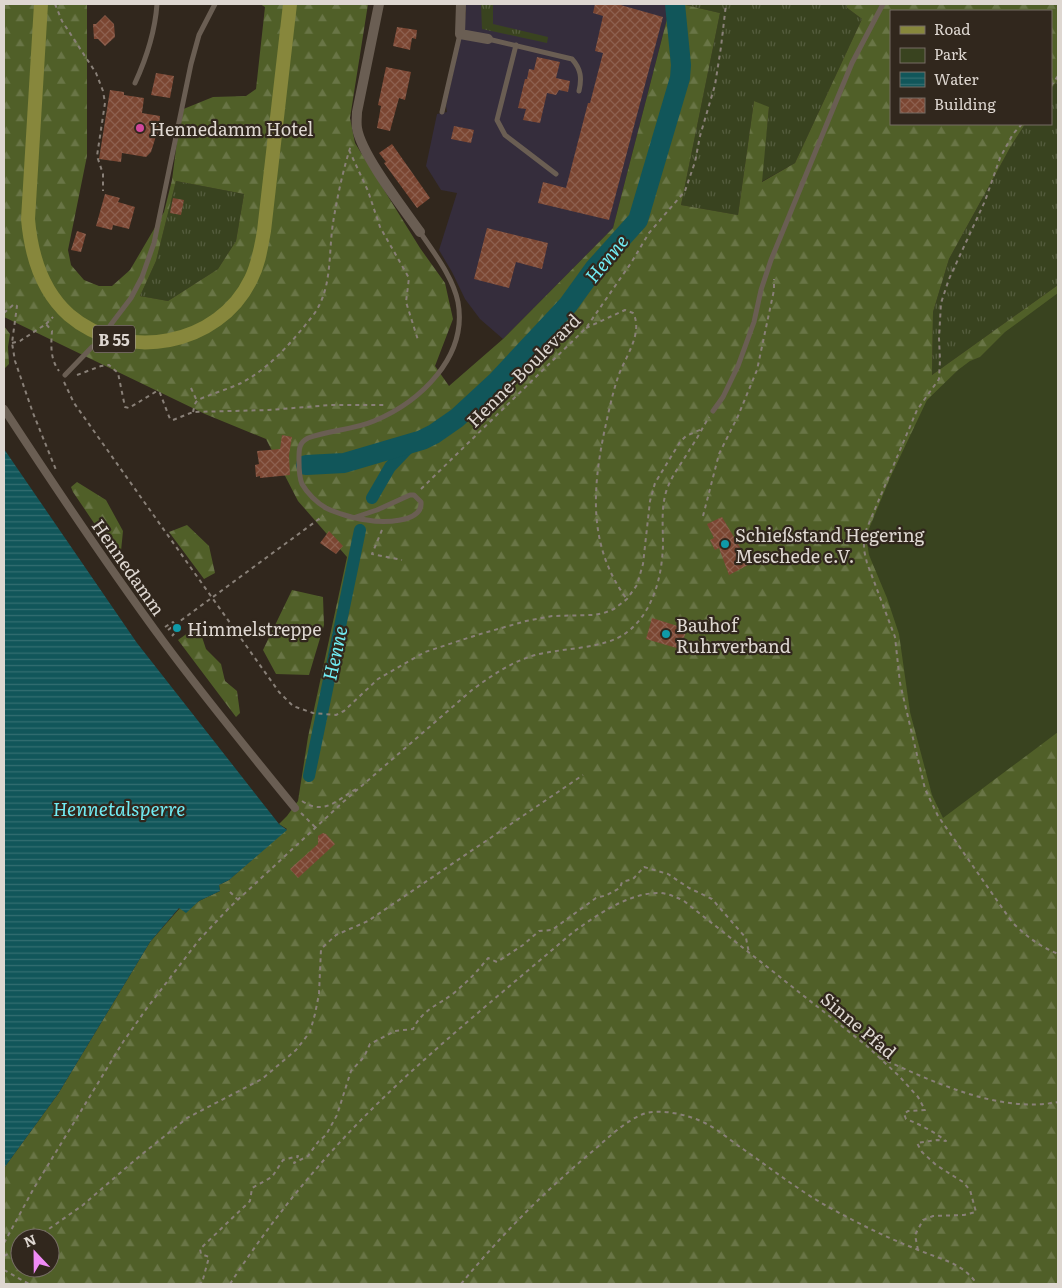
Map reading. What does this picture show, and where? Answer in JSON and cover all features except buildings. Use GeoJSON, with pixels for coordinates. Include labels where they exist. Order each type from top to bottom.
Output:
{"type":"FeatureCollection","features":[{"type":"Feature","properties":{"kind":"main road","name":"B 55"},"geometry":{"type":"LineString","coordinates":[[48,5],[28,219],[36,264],[45,284],[55,298],[68,314],[77,321],[105,336],[120,341],[139,343],[164,342],[198,331],[226,313],[239,298],[251,279],[258,262],[264,231],[290,4]]}},
{"type":"Feature","properties":{"kind":"street"},"geometry":{"type":"LineString","coordinates":[[379,4],[357,112],[356,127],[362,143],[374,164],[420,232]]}},
{"type":"Feature","properties":{"kind":"street"},"geometry":{"type":"LineString","coordinates":[[461,4],[460,34],[488,39]]}},
{"type":"Feature","properties":{"kind":"street","name":"Hennedamm"},"geometry":{"type":"LineString","coordinates":[[4,409],[57,490],[164,642],[295,808]]}},
{"type":"Feature","properties":{"kind":"lane"},"geometry":{"type":"LineString","coordinates":[[135,82],[148,55],[157,4]]}},
{"type":"Feature","properties":{"kind":"lane"},"geometry":{"type":"LineString","coordinates":[[109,327],[131,298],[142,277],[154,243],[191,64],[199,35],[215,4]]}},
{"type":"Feature","properties":{"kind":"lane"},"geometry":{"type":"LineString","coordinates":[[713,410],[723,397],[738,366],[754,322],[769,265],[852,63],[883,4]]}},
{"type":"Feature","properties":{"kind":"lane"},"geometry":{"type":"LineString","coordinates":[[442,112],[460,34]]}},
{"type":"Feature","properties":{"kind":"lane"},"geometry":{"type":"LineString","coordinates":[[488,39],[572,59],[580,70],[581,83],[579,91]]}},
{"type":"Feature","properties":{"kind":"lane"},"geometry":{"type":"LineString","coordinates":[[516,45],[497,120],[505,135],[556,174]]}},
{"type":"Feature","properties":{"kind":"lane"},"geometry":{"type":"LineString","coordinates":[[356,517],[377,510],[403,497],[414,495],[420,499],[422,505],[419,513],[415,516],[379,521],[364,520],[336,512],[319,504],[306,491],[300,477],[299,452],[301,442],[308,438],[369,423],[396,410],[414,397],[439,374],[449,355],[457,333],[458,309],[454,291],[420,232]]}},
{"type":"Feature","properties":{"kind":"lane"},"geometry":{"type":"LineString","coordinates":[[65,375],[92,346]]}},
{"type":"Feature","properties":{"kind":"path","name":"Henne-Boulevard"},"geometry":{"type":"LineString","coordinates":[[414,495],[545,370],[586,328],[631,263],[649,233],[677,202],[689,181],[718,71],[726,4]]}},
{"type":"Feature","properties":{"kind":"path"},"geometry":{"type":"LineString","coordinates":[[48,5],[62,21],[96,73],[103,91],[105,103],[97,156],[103,174],[103,190]]}},
{"type":"Feature","properties":{"kind":"path"},"geometry":{"type":"LineString","coordinates":[[1021,125],[1013,134],[1000,158],[985,201],[949,279],[941,303],[938,338],[939,379],[917,410],[888,476],[864,535],[864,550],[867,563],[895,637],[900,683],[929,800],[938,816],[1012,922],[1039,945],[1057,954]]}},
{"type":"Feature","properties":{"kind":"path"},"geometry":{"type":"LineString","coordinates":[[197,401],[233,387],[259,371],[295,338],[318,310],[328,281],[333,223],[356,127]]}},
{"type":"Feature","properties":{"kind":"path"},"geometry":{"type":"LineString","coordinates":[[349,150],[368,191],[380,227],[409,278],[406,302],[418,340]]}},
{"type":"Feature","properties":{"kind":"path"},"geometry":{"type":"LineString","coordinates":[[703,516],[719,454],[738,416],[757,370],[774,290]]}},
{"type":"Feature","properties":{"kind":"path"},"geometry":{"type":"LineString","coordinates":[[4,313],[12,304],[17,306],[12,343],[18,371],[57,471]]}},
{"type":"Feature","properties":{"kind":"path"},"geometry":{"type":"LineString","coordinates":[[586,328],[625,310],[633,313],[636,323],[636,334],[618,376],[608,414],[599,460],[595,508],[597,527],[609,570],[626,599]]}},
{"type":"Feature","properties":{"kind":"path"},"geometry":{"type":"LineString","coordinates":[[12,343],[46,324],[56,314]]}},
{"type":"Feature","properties":{"kind":"path"},"geometry":{"type":"LineString","coordinates":[[46,324],[52,331],[50,344],[54,364],[60,372],[65,375],[78,375],[101,366],[109,365],[118,373],[124,404],[127,408],[157,391],[160,393],[167,413],[172,420],[193,412],[269,410],[332,405],[388,405],[396,410]]}},
{"type":"Feature","properties":{"kind":"path"},"geometry":{"type":"LineString","coordinates":[[65,375],[64,382],[74,403],[285,699],[294,706],[313,713],[327,715],[336,715],[344,711],[378,678],[425,652],[477,634],[526,621],[552,616],[604,613],[614,609],[626,599],[637,585],[643,564],[650,500],[655,483],[680,442],[686,436],[702,429]]}},
{"type":"Feature","properties":{"kind":"path"},"geometry":{"type":"LineString","coordinates":[[191,388],[197,401],[193,412]]}},
{"type":"Feature","properties":{"kind":"path"},"geometry":{"type":"LineString","coordinates":[[4,1243],[34,1188],[100,1080],[147,1008],[199,940],[237,900],[360,787],[472,690],[494,674],[535,655],[606,643],[626,633],[638,621],[651,602],[657,583],[663,548],[663,504],[667,490],[673,476],[713,410]]}},
{"type":"Feature","properties":{"kind":"path"},"geometry":{"type":"LineString","coordinates":[[166,631],[323,516]]}},
{"type":"Feature","properties":{"kind":"path"},"geometry":{"type":"LineString","coordinates":[[379,521],[378,530],[382,530],[372,554],[402,560]]}},
{"type":"Feature","properties":{"kind":"path"},"geometry":{"type":"LineString","coordinates":[[162,629],[172,622],[178,628],[169,638]]}},
{"type":"Feature","properties":{"kind":"path"},"geometry":{"type":"LineString","coordinates":[[50,1228],[83,1204],[187,1118],[262,1079],[296,1050],[310,1032],[319,994],[321,949],[328,941],[344,930],[368,921],[583,775]]}},
{"type":"Feature","properties":{"kind":"path"},"geometry":{"type":"LineString","coordinates":[[303,801],[314,807],[324,807],[360,787]]}},
{"type":"Feature","properties":{"kind":"path"},"geometry":{"type":"LineString","coordinates":[[295,808],[316,828]]}},
{"type":"Feature","properties":{"kind":"path"},"geometry":{"type":"LineString","coordinates":[[198,1284],[202,1283],[209,1257],[201,1254],[200,1249],[250,1201],[252,1188],[272,1177],[283,1160],[298,1156],[294,1163],[308,1156],[318,1142],[326,1135],[337,1115],[351,1071],[364,1057],[370,1044],[395,1031],[414,1029],[420,1016],[454,993],[478,972],[488,958],[497,962],[523,945],[539,931],[552,930],[596,898],[620,888],[622,882],[634,879],[644,867],[668,874],[689,888],[712,899],[746,938],[748,953]]}},
{"type":"Feature","properties":{"kind":"path"},"geometry":{"type":"LineString","coordinates":[[230,892],[237,900]]}},
{"type":"Feature","properties":{"kind":"path","name":"Sinne Pfad"},"geometry":{"type":"LineString","coordinates":[[230,1284],[256,1243],[328,1156],[406,1076],[572,933],[616,906],[647,894],[661,893],[684,900],[748,953],[839,1023],[899,1076],[918,1097],[925,1110],[908,1111],[904,1114],[906,1119],[936,1133],[946,1141],[937,1140],[917,1143],[922,1152],[936,1165],[963,1182],[970,1190],[976,1212],[956,1216],[933,1216],[923,1220],[915,1235],[918,1250]]}},
{"type":"Feature","properties":{"kind":"path"},"geometry":{"type":"LineString","coordinates":[[878,1057],[956,1090],[992,1100],[1022,1104],[1058,1102]]}},
{"type":"Feature","properties":{"kind":"path"},"geometry":{"type":"LineString","coordinates":[[461,1284],[534,1203],[576,1165],[623,1125],[644,1114],[660,1112],[683,1115],[705,1123],[818,1202],[918,1250],[944,1259],[972,1276],[978,1284]]}},
{"type":"Feature","properties":{"kind":"path"},"geometry":{"type":"LineString","coordinates":[[4,1270],[29,1284]]}},
{"type":"Feature","properties":{"kind":"shaded area"},"geometry":{"type":"Polygon","coordinates":[[[465,4],[666,4],[667,19],[613,228],[503,339],[480,319],[465,299],[439,250],[457,193],[441,190],[426,166],[437,114],[447,112],[446,106],[466,13],[465,4]]]}},
{"type":"Feature","properties":{"kind":"green space"},"geometry":{"type":"Polygon","coordinates":[[[4,4],[87,4],[87,156],[68,250],[71,265],[84,280],[99,286],[112,286],[130,270],[164,212],[172,180],[181,110],[213,97],[246,96],[256,89],[265,7],[260,4],[368,4],[350,118],[355,143],[420,248],[445,283],[453,319],[435,366],[449,386],[503,339],[613,228],[667,19],[666,4],[681,4],[720,13],[681,205],[738,215],[754,101],[769,107],[762,182],[795,163],[862,19],[846,7],[848,4],[1058,4],[1058,80],[1052,88],[1052,10],[890,10],[890,125],[1024,125],[949,259],[933,312],[932,375],[1058,285],[1058,1284],[4,1284],[4,1168],[58,1094],[150,942],[180,908],[186,912],[199,901],[220,891],[219,885],[229,880],[287,829],[279,824],[298,801],[308,737],[347,557],[298,501],[266,439],[205,414],[4,317],[4,4]],[[176,181],[156,261],[140,296],[168,301],[218,269],[236,241],[244,194],[176,181]]]}},
{"type":"Feature","properties":{"kind":"green space"},"geometry":{"type":"Polygon","coordinates":[[[481,4],[493,4],[493,24],[548,37],[547,43],[482,29],[481,4]]]}},
{"type":"Feature","properties":{"kind":"green space"},"geometry":{"type":"Polygon","coordinates":[[[681,4],[848,4],[846,7],[862,19],[795,163],[761,182],[769,108],[754,101],[738,215],[681,205],[720,13],[681,4]]]}},
{"type":"Feature","properties":{"kind":"green space"},"geometry":{"type":"Polygon","coordinates":[[[1058,80],[1058,285],[932,375],[933,312],[949,259],[1024,125],[1052,125],[1052,88],[1058,80]]]}},
{"type":"Feature","properties":{"kind":"green space"},"geometry":{"type":"Polygon","coordinates":[[[176,181],[244,194],[236,241],[218,269],[168,301],[140,296],[156,261],[176,181]]]}},
{"type":"Feature","properties":{"kind":"green space"},"geometry":{"type":"Polygon","coordinates":[[[1058,293],[1058,732],[943,818],[932,795],[910,712],[899,634],[887,598],[869,555],[866,536],[890,478],[927,400],[958,370],[970,361],[980,357],[1005,332],[1058,293]]]}},
{"type":"Feature","properties":{"kind":"green space"},"geometry":{"type":"Polygon","coordinates":[[[4,326],[10,334],[8,347],[9,364],[4,369],[4,326]]]}},
{"type":"Feature","properties":{"kind":"green space"},"geometry":{"type":"Polygon","coordinates":[[[77,482],[106,500],[123,531],[121,551],[115,554],[73,492],[71,487],[77,482]]]}},
{"type":"Feature","properties":{"kind":"green space"},"geometry":{"type":"Polygon","coordinates":[[[187,525],[209,546],[215,573],[204,579],[169,532],[187,525]]]}},
{"type":"Feature","properties":{"kind":"green space"},"geometry":{"type":"Polygon","coordinates":[[[292,590],[323,597],[324,625],[309,675],[276,674],[263,650],[292,590]]]}},
{"type":"Feature","properties":{"kind":"green space"},"geometry":{"type":"Polygon","coordinates":[[[192,630],[200,631],[206,649],[221,664],[225,681],[237,691],[240,713],[236,717],[178,640],[192,630]]]}},
{"type":"Feature","properties":{"kind":"water","name":"Hennetalsperre"},"geometry":{"type":"Polygon","coordinates":[[[4,449],[137,643],[279,824],[287,830],[229,880],[219,885],[220,891],[199,901],[186,913],[179,908],[150,942],[58,1094],[4,1168],[4,449]]]}},
{"type":"Feature","properties":{"kind":"waterway","name":"Henne"},"geometry":{"type":"LineString","coordinates":[[306,465],[344,463],[422,440],[457,418],[497,381],[568,305],[594,269],[638,220],[680,78],[681,65],[675,4]]}},
{"type":"Feature","properties":{"kind":"waterway","name":"Henne"},"geometry":{"type":"LineString","coordinates":[[372,498],[390,467],[412,444]]}},
{"type":"Feature","properties":{"kind":"waterway","name":"Henne"},"geometry":{"type":"LineString","coordinates":[[309,776],[360,530]]}},
{"type":"Feature","properties":{"kind":"place","name":"Hennedamm Hotel"},"geometry":{"type":"Point","coordinates":[140,128]}},
{"type":"Feature","properties":{"kind":"place","name":"Schießstand Hegering Meschede e.V."},"geometry":{"type":"Point","coordinates":[725,544]}},
{"type":"Feature","properties":{"kind":"place","name":"Himmelstreppe"},"geometry":{"type":"Point","coordinates":[177,628]}},
{"type":"Feature","properties":{"kind":"place","name":"Bauhof Ruhrverband"},"geometry":{"type":"Point","coordinates":[666,634]}}]}
